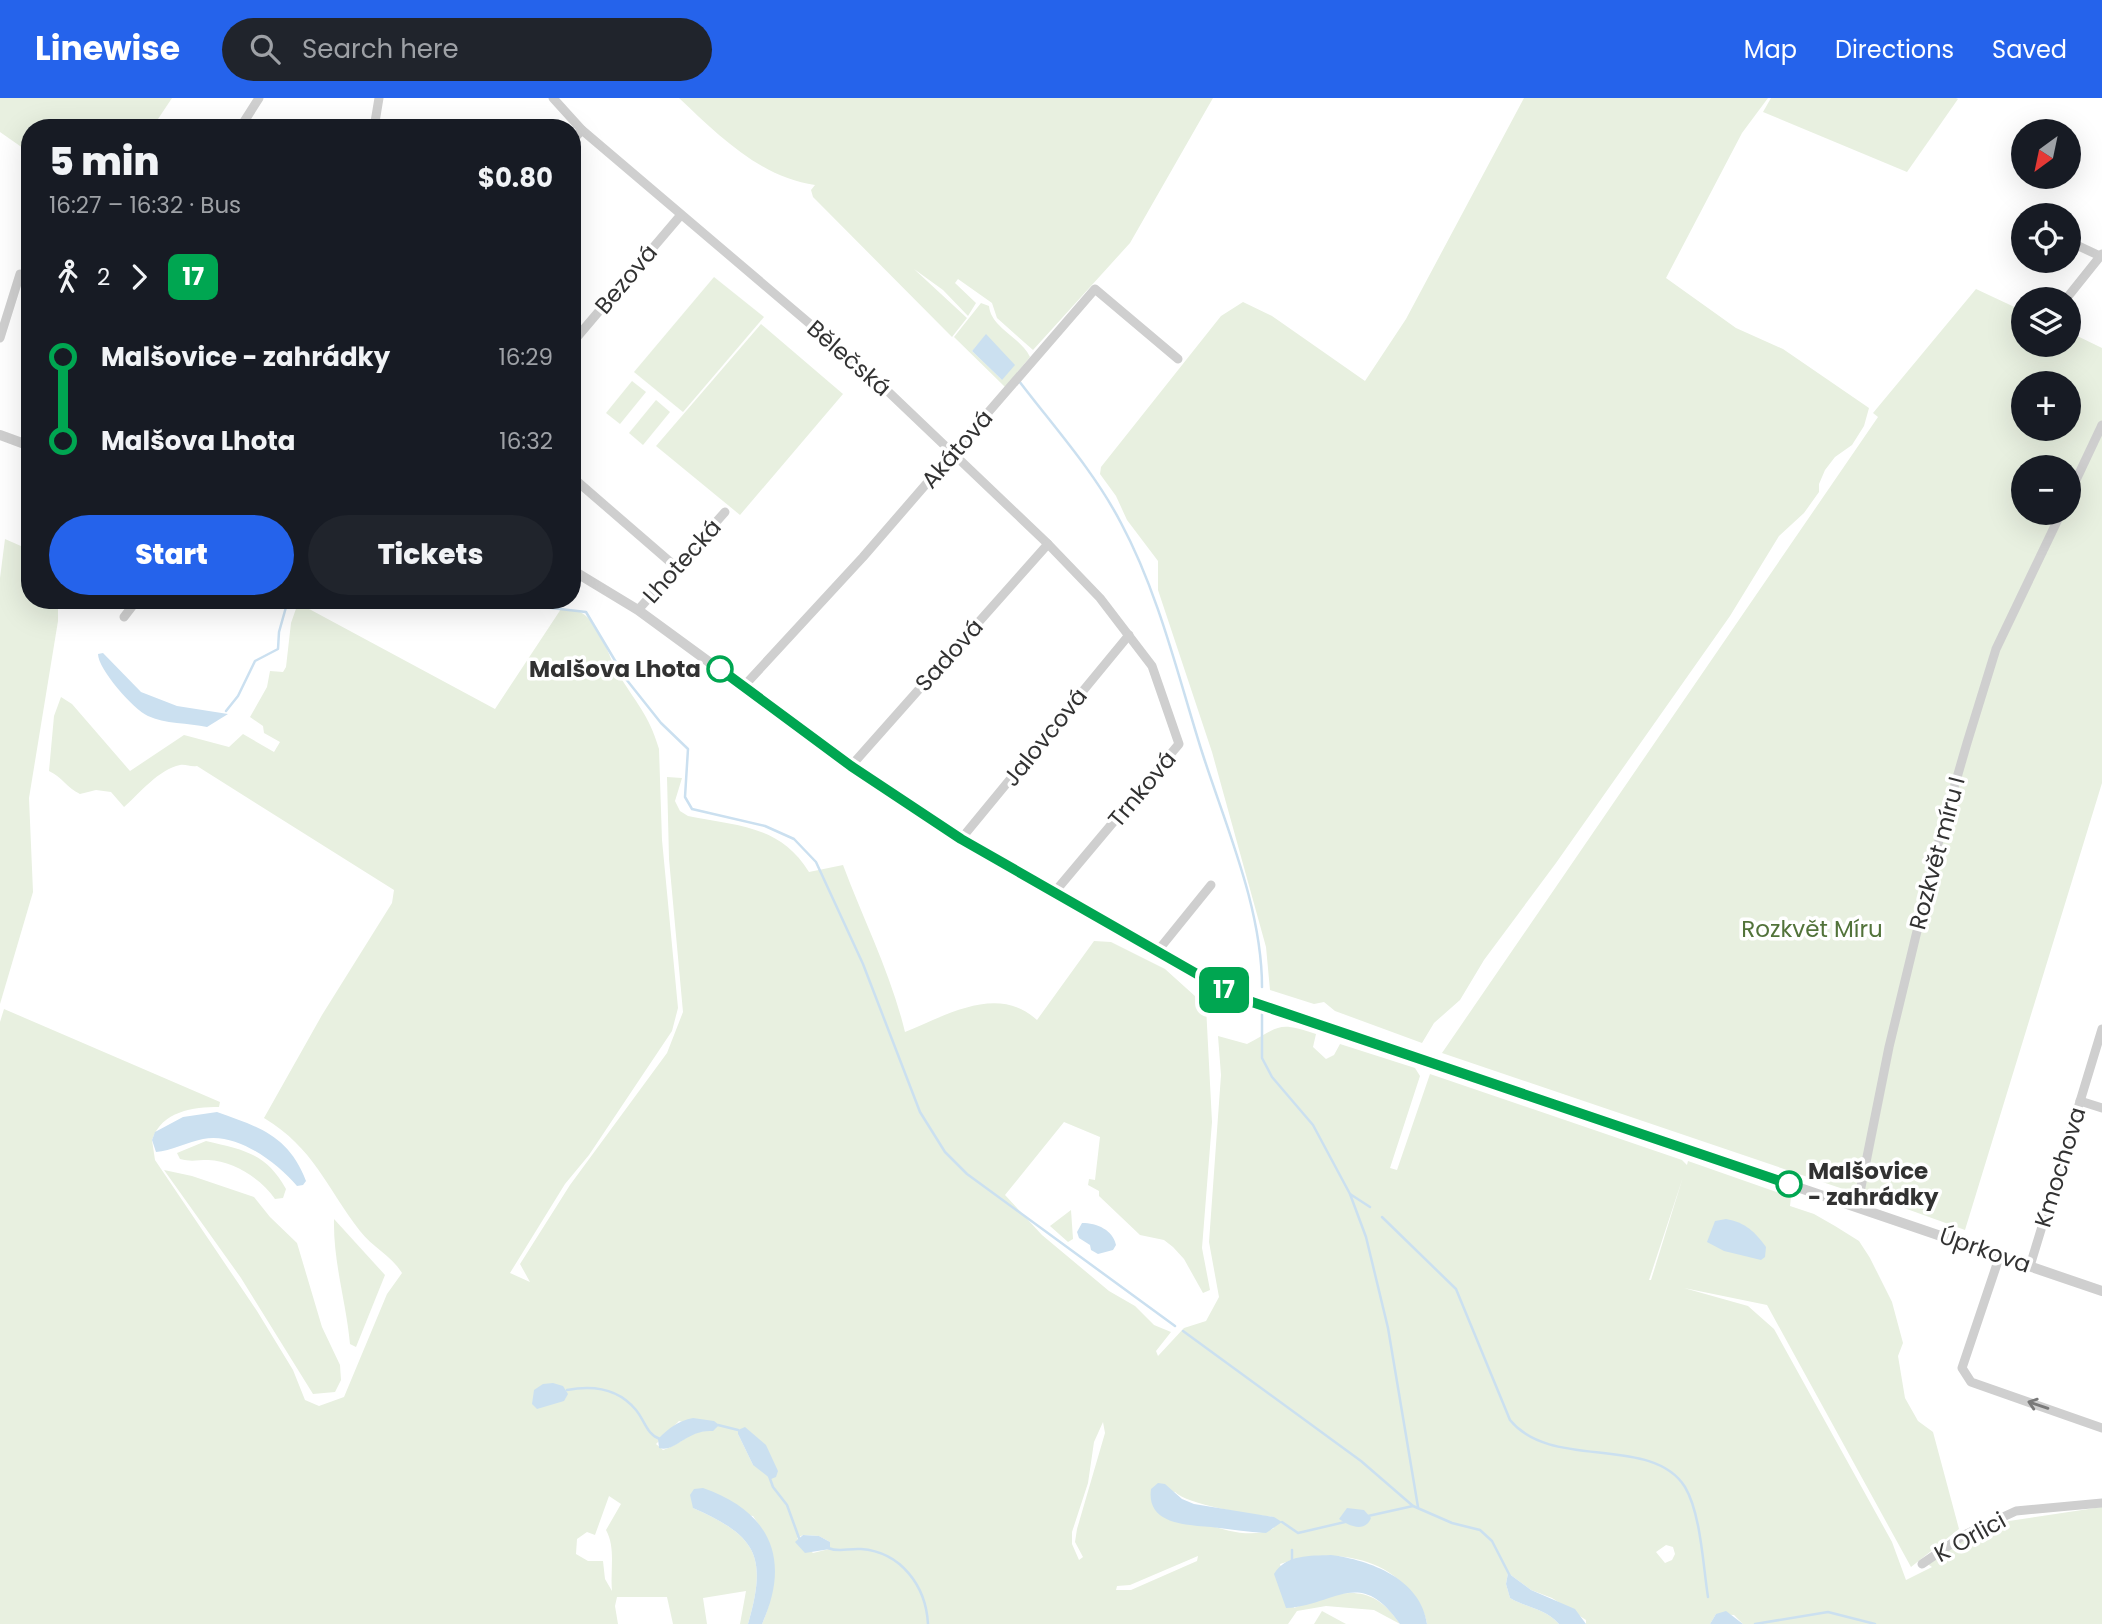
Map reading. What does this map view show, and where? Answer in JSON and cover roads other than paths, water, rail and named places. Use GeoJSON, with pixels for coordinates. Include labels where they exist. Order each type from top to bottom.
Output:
{"type":"FeatureCollection","features":[{"type":"Feature","properties":{"kind":"street"},"geometry":{"type":"LineString","coordinates":[[246,119],[259,98]]}},
{"type":"Feature","properties":{"kind":"street"},"geometry":{"type":"LineString","coordinates":[[376,119],[379,98]]}},
{"type":"Feature","properties":{"kind":"street","name":"Bělečská"},"geometry":{"type":"LineString","coordinates":[[553,98],[572,119]]}},
{"type":"Feature","properties":{"kind":"street","name":"Bělečská"},"geometry":{"type":"LineString","coordinates":[[582,130],[876,380],[1048,544],[1100,598],[1129,635]]}},
{"type":"Feature","properties":{"kind":"street","name":"Bezová"},"geometry":{"type":"LineString","coordinates":[[581,332],[680,216]]}},
{"type":"Feature","properties":{"kind":"street"},"geometry":{"type":"LineString","coordinates":[[2076,287],[2101,255],[2081,247]]}},
{"type":"Feature","properties":{"kind":"street"},"geometry":{"type":"LineString","coordinates":[[0,338],[20,274]]}},
{"type":"Feature","properties":{"kind":"street","name":"Akátová"},"geometry":{"type":"LineString","coordinates":[[744,686],[954,453],[1095,289],[1178,359]]}},
{"type":"Feature","properties":{"kind":"street"},"geometry":{"type":"LineString","coordinates":[[2081,469],[2102,425]]}},
{"type":"Feature","properties":{"kind":"street"},"geometry":{"type":"LineString","coordinates":[[0,435],[21,443]]}},
{"type":"Feature","properties":{"kind":"street"},"geometry":{"type":"LineString","coordinates":[[581,485],[676,567]]}},
{"type":"Feature","properties":{"kind":"street","name":"Lhotecká"},"geometry":{"type":"LineString","coordinates":[[638,610],[725,512]]}},
{"type":"Feature","properties":{"kind":"street","name":"Rozkvět míru I"},"geometry":{"type":"LineString","coordinates":[[1857,1207],[1889,1047],[1940,836],[1967,743],[1996,649],[2055,525]]}},
{"type":"Feature","properties":{"kind":"street","name":"Sadová"},"geometry":{"type":"LineString","coordinates":[[851,766],[1048,544]]}},
{"type":"Feature","properties":{"kind":"street","name":"Lhotecká"},"geometry":{"type":"LineString","coordinates":[[581,575],[638,610],[851,766],[961,839],[1231,994]]}},
{"type":"Feature","properties":{"kind":"street"},"geometry":{"type":"LineString","coordinates":[[124,617],[130,609]]}},
{"type":"Feature","properties":{"kind":"street","name":"Jalovcová"},"geometry":{"type":"LineString","coordinates":[[961,839],[1129,635]]}},
{"type":"Feature","properties":{"kind":"street","name":"Trnková"},"geometry":{"type":"LineString","coordinates":[[1054,894],[1179,744],[1152,666],[1129,635]]}},
{"type":"Feature","properties":{"kind":"street"},"geometry":{"type":"LineString","coordinates":[[1156,953],[1212,885]]}},
{"type":"Feature","properties":{"kind":"street","name":"Úprkova"},"geometry":{"type":"LineString","coordinates":[[1231,994],[2102,1292]]}},
{"type":"Feature","properties":{"kind":"street","name":"Kmochova"},"geometry":{"type":"LineString","coordinates":[[2030,1266],[2102,1029]]}},
{"type":"Feature","properties":{"kind":"street"},"geometry":{"type":"LineString","coordinates":[[2080,1101],[2102,1108]]}},
{"type":"Feature","properties":{"kind":"street"},"geometry":{"type":"LineString","coordinates":[[2000,1255],[1962,1368],[1965,1377],[1971,1382],[2102,1428]]}},
{"type":"Feature","properties":{"kind":"street","name":"K Orlici"},"geometry":{"type":"LineString","coordinates":[[1922,1564],[1964,1535],[2016,1511],[2102,1503]]}},
{"type":"Feature","properties":{"kind":"water"},"geometry":{"type":"Polygon","coordinates":[[[986,334],[1015,365],[1002,380],[972,351],[986,334]]]}},
{"type":"Feature","properties":{"kind":"water"},"geometry":{"type":"Polygon","coordinates":[[[103,653],[141,692],[177,706],[228,714],[207,727],[154,719],[142,712],[117,688],[100,661],[98,654],[103,653]]]}},
{"type":"Feature","properties":{"kind":"water"},"geometry":{"type":"Polygon","coordinates":[[[217,1112],[259,1129],[281,1143],[299,1166],[306,1181],[303,1185],[297,1186],[255,1151],[229,1140],[203,1139],[156,1152],[152,1140],[155,1132],[183,1117],[217,1112]]]}},
{"type":"Feature","properties":{"kind":"water"},"geometry":{"type":"Polygon","coordinates":[[[1726,1219],[1744,1225],[1754,1232],[1766,1247],[1765,1257],[1761,1260],[1724,1251],[1707,1242],[1715,1221],[1726,1219]]]}},
{"type":"Feature","properties":{"kind":"water"},"geometry":{"type":"Polygon","coordinates":[[[1082,1223],[1093,1224],[1108,1231],[1116,1245],[1113,1250],[1098,1254],[1091,1250],[1090,1245],[1079,1238],[1077,1232],[1082,1223]]]}},
{"type":"Feature","properties":{"kind":"water"},"geometry":{"type":"Polygon","coordinates":[[[543,1384],[563,1386],[568,1394],[564,1401],[537,1409],[532,1404],[534,1390],[543,1384]]]}},
{"type":"Feature","properties":{"kind":"water"},"geometry":{"type":"Polygon","coordinates":[[[693,1418],[714,1421],[719,1425],[713,1431],[696,1434],[665,1449],[659,1448],[658,1439],[678,1423],[693,1418]]]}},
{"type":"Feature","properties":{"kind":"water"},"geometry":{"type":"Polygon","coordinates":[[[745,1427],[766,1445],[778,1471],[776,1477],[771,1479],[753,1465],[738,1434],[738,1430],[745,1427]]]}},
{"type":"Feature","properties":{"kind":"water"},"geometry":{"type":"Polygon","coordinates":[[[1158,1483],[1165,1484],[1182,1499],[1194,1504],[1274,1517],[1282,1522],[1266,1533],[1190,1525],[1170,1520],[1161,1516],[1151,1501],[1151,1489],[1158,1483]]]}},
{"type":"Feature","properties":{"kind":"water"},"geometry":{"type":"Polygon","coordinates":[[[703,1488],[744,1510],[759,1524],[768,1540],[774,1558],[775,1578],[771,1600],[762,1624],[748,1624],[757,1581],[752,1551],[731,1528],[693,1508],[690,1495],[694,1489],[703,1488]]]}},
{"type":"Feature","properties":{"kind":"water"},"geometry":{"type":"Polygon","coordinates":[[[1347,1508],[1364,1510],[1371,1518],[1361,1527],[1347,1524],[1339,1519],[1347,1508]]]}},
{"type":"Feature","properties":{"kind":"water"},"geometry":{"type":"Polygon","coordinates":[[[803,1535],[819,1536],[830,1542],[830,1549],[805,1553],[795,1542],[803,1535]]]}},
{"type":"Feature","properties":{"kind":"water"},"geometry":{"type":"Polygon","coordinates":[[[1331,1555],[1362,1562],[1391,1574],[1415,1595],[1423,1608],[1427,1624],[1400,1624],[1386,1607],[1372,1597],[1360,1593],[1347,1593],[1286,1608],[1274,1574],[1279,1567],[1299,1557],[1331,1555]]]}},
{"type":"Feature","properties":{"kind":"water"},"geometry":{"type":"Polygon","coordinates":[[[1508,1573],[1531,1590],[1575,1609],[1586,1624],[1559,1624],[1542,1611],[1510,1598],[1506,1584],[1508,1573]]]}},
{"type":"Feature","properties":{"kind":"water"},"geometry":{"type":"Polygon","coordinates":[[[1726,1611],[1743,1624],[1710,1624],[1716,1614],[1726,1611]]]}},
{"type":"Feature","properties":{"kind":"waterway"},"geometry":{"type":"LineString","coordinates":[[1019,381],[1099,485],[1121,523],[1146,578],[1241,868],[1256,928],[1262,987]]}},
{"type":"Feature","properties":{"kind":"waterway"},"geometry":{"type":"LineString","coordinates":[[226,711],[238,696],[255,661],[278,649],[279,632],[285,609]]}},
{"type":"Feature","properties":{"kind":"waterway"},"geometry":{"type":"LineString","coordinates":[[560,609],[586,612],[626,679],[661,723],[688,749],[685,797],[692,809],[765,826],[794,839],[816,862],[863,964],[920,1112],[945,1152],[967,1174],[1175,1326]]}},
{"type":"Feature","properties":{"kind":"waterway"},"geometry":{"type":"LineString","coordinates":[[1262,1014],[1262,1058],[1272,1077],[1313,1125],[1350,1194],[1366,1237],[1388,1328],[1418,1507]]}},
{"type":"Feature","properties":{"kind":"waterway"},"geometry":{"type":"LineString","coordinates":[[1350,1194],[1370,1207]]}},
{"type":"Feature","properties":{"kind":"waterway"},"geometry":{"type":"LineString","coordinates":[[1382,1217],[1456,1289],[1510,1420],[1528,1435],[1550,1445],[1650,1461],[1670,1471],[1685,1487],[1698,1525],[1708,1597]]}},
{"type":"Feature","properties":{"kind":"waterway"},"geometry":{"type":"LineString","coordinates":[[1183,1331],[1361,1461],[1413,1506],[1452,1523],[1480,1530],[1492,1541],[1510,1576]]}},
{"type":"Feature","properties":{"kind":"waterway"},"geometry":{"type":"LineString","coordinates":[[567,1390],[596,1388],[621,1397],[636,1410],[652,1434],[660,1439]]}},
{"type":"Feature","properties":{"kind":"waterway"},"geometry":{"type":"LineString","coordinates":[[718,1425],[738,1430]]}},
{"type":"Feature","properties":{"kind":"waterway"},"geometry":{"type":"LineString","coordinates":[[769,1476],[773,1487],[787,1505],[799,1538]]}},
{"type":"Feature","properties":{"kind":"waterway"},"geometry":{"type":"LineString","coordinates":[[1368,1516],[1413,1506]]}},
{"type":"Feature","properties":{"kind":"waterway"},"geometry":{"type":"LineString","coordinates":[[1282,1522],[1298,1533],[1345,1522]]}},
{"type":"Feature","properties":{"kind":"waterway"},"geometry":{"type":"LineString","coordinates":[[828,1548],[875,1552],[899,1564],[916,1584],[926,1610],[928,1624]]}},
{"type":"Feature","properties":{"kind":"waterway"},"geometry":{"type":"LineString","coordinates":[[1292,1550],[1292,1561]]}},
{"type":"Feature","properties":{"kind":"waterway"},"geometry":{"type":"LineString","coordinates":[[1755,1624],[1828,1612],[1875,1624]]}},
{"type":"Feature","properties":{"kind":"place","name":"Malšova Lhota"},"geometry":{"type":"Point","coordinates":[720,669]}},
{"type":"Feature","properties":{"kind":"place","name":"Malšovice - zahrádky"},"geometry":{"type":"Point","coordinates":[1789,1184]}},
{"type":"Feature","properties":{"kind":"park label","name":"Rozkvět Míru"},"geometry":{"type":"Point","coordinates":[1812,929]}}]}
